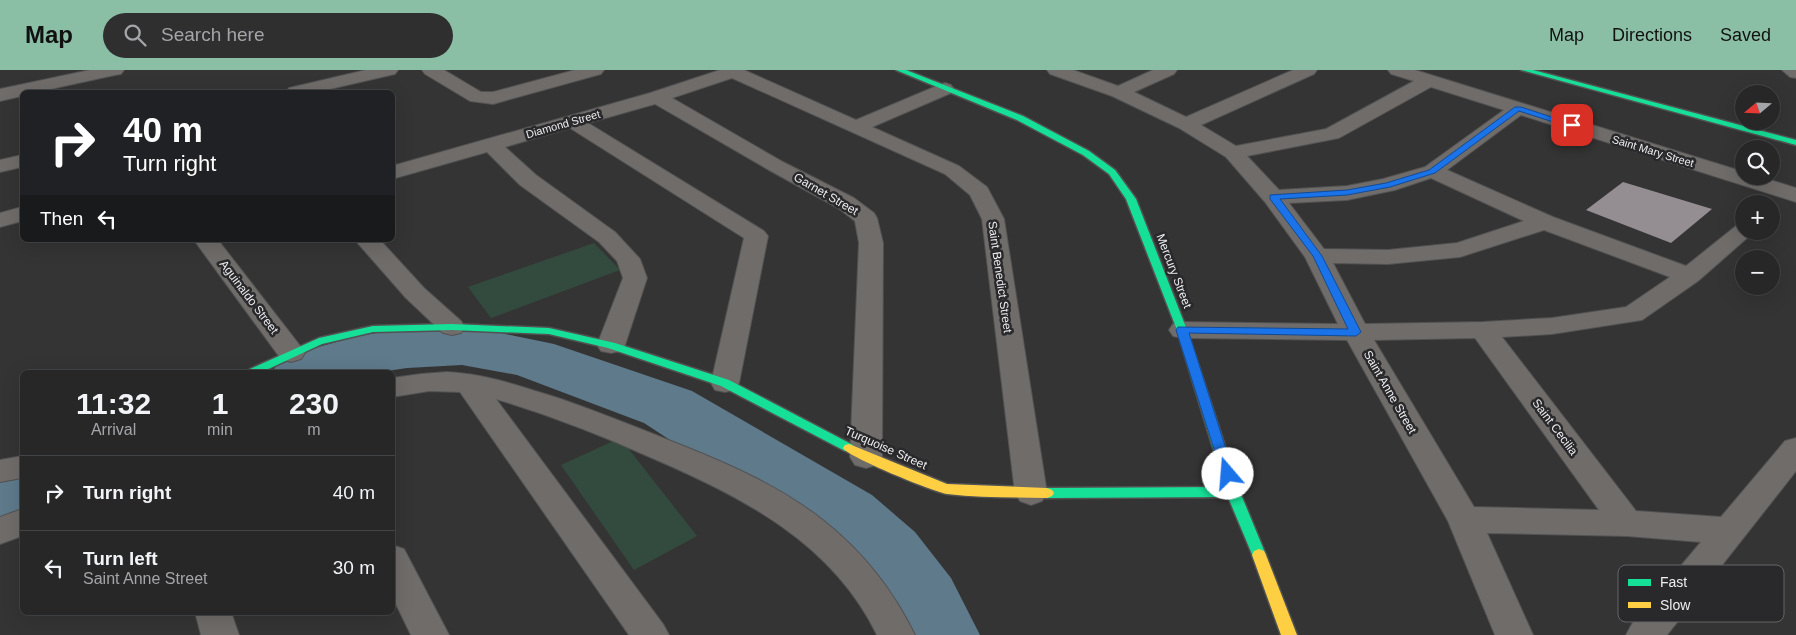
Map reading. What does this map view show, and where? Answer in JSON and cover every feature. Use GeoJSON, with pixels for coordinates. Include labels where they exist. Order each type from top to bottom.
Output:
{"type":"FeatureCollection","features":[{"type":"Feature","properties":{"kind":"street"},"geometry":{"type":"LineString","coordinates":[[0,95],[87,73],[115,70]]}},
{"type":"Feature","properties":{"kind":"street"},"geometry":{"type":"LineString","coordinates":[[304,90],[389,70]]}},
{"type":"Feature","properties":{"kind":"street"},"geometry":{"type":"LineString","coordinates":[[431,70],[477,98],[493,98],[595,70]]}},
{"type":"Feature","properties":{"kind":"street","name":"Mercury Street"},"geometry":{"type":"LineString","coordinates":[[900,70],[1020,118],[1086,153],[1112,172],[1131,199],[1182,330],[1233,492],[1289,635]]}},
{"type":"Feature","properties":{"kind":"street","name":"Saint Anne Street"},"geometry":{"type":"LineString","coordinates":[[1056,70],[1118,92],[1186,124],[1233,154],[1273,197],[1317,256],[1356,332],[1464,520],[1514,635]]}},
{"type":"Feature","properties":{"kind":"street"},"geometry":{"type":"LineString","coordinates":[[1118,92],[1168,70]]}},
{"type":"Feature","properties":{"kind":"street"},"geometry":{"type":"LineString","coordinates":[[1186,124],[1308,70]]}},
{"type":"Feature","properties":{"kind":"street","name":"Saint Mary Street"},"geometry":{"type":"LineString","coordinates":[[1397,70],[1793,194]]}},
{"type":"Feature","properties":{"kind":"street"},"geometry":{"type":"LineString","coordinates":[[1525,70],[1796,143]]}},
{"type":"Feature","properties":{"kind":"street","name":"Diamond Street"},"geometry":{"type":"LineString","coordinates":[[395,172],[572,122],[731,71]]}},
{"type":"Feature","properties":{"kind":"street","name":"Saint Benedict Street"},"geometry":{"type":"LineString","coordinates":[[731,71],[952,170],[979,192],[993,219],[1031,492]]}},
{"type":"Feature","properties":{"kind":"street"},"geometry":{"type":"LineString","coordinates":[[87,73],[100,90]]}},
{"type":"Feature","properties":{"kind":"street"},"geometry":{"type":"LineString","coordinates":[[1233,154],[1332,134],[1430,80]]}},
{"type":"Feature","properties":{"kind":"street"},"geometry":{"type":"LineString","coordinates":[[857,126],[945,89]]}},
{"type":"Feature","properties":{"kind":"street","name":"Garnet Street"},"geometry":{"type":"LineString","coordinates":[[657,96],[776,166],[846,203],[866,218],[871,243],[866,457]]}},
{"type":"Feature","properties":{"kind":"street"},"geometry":{"type":"LineString","coordinates":[[1273,197],[1347,193],[1387,185],[1432,171],[1518,108]]}},
{"type":"Feature","properties":{"kind":"street"},"geometry":{"type":"LineString","coordinates":[[572,122],[756,236],[726,384]]}},
{"type":"Feature","properties":{"kind":"street"},"geometry":{"type":"LineString","coordinates":[[490,144],[528,180],[607,237],[628,259],[635,278],[611,345]]}},
{"type":"Feature","properties":{"kind":"street"},"geometry":{"type":"LineString","coordinates":[[0,166],[20,161]]}},
{"type":"Feature","properties":{"kind":"street"},"geometry":{"type":"LineString","coordinates":[[1432,171],[1545,222],[1689,276]]}},
{"type":"Feature","properties":{"kind":"street"},"geometry":{"type":"LineString","coordinates":[[1780,203],[1793,194]]}},
{"type":"Feature","properties":{"kind":"street"},"geometry":{"type":"LineString","coordinates":[[0,220],[20,215]]}},
{"type":"Feature","properties":{"kind":"street"},"geometry":{"type":"LineString","coordinates":[[1317,256],[1388,256],[1460,250],[1545,222]]}},
{"type":"Feature","properties":{"kind":"street"},"geometry":{"type":"LineString","coordinates":[[1182,330],[1356,332],[1483,330],[1552,326],[1633,314],[1689,276],[1735,238]]}},
{"type":"Feature","properties":{"kind":"street","name":"Aguinaldo Street"},"geometry":{"type":"LineString","coordinates":[[208,242],[291,353]]}},
{"type":"Feature","properties":{"kind":"street"},"geometry":{"type":"LineString","coordinates":[[369,242],[415,293],[452,327]]}},
{"type":"Feature","properties":{"kind":"street","name":"Turquoise Street"},"geometry":{"type":"LineString","coordinates":[[258,370],[291,353],[340,335],[374,329],[452,327],[549,331],[611,345],[726,384],[866,457],[946,489],[1031,492],[1233,492]]}},
{"type":"Feature","properties":{"kind":"street","name":"Saint Cecilia"},"geometry":{"type":"LineString","coordinates":[[1483,330],[1627,523]]}},
{"type":"Feature","properties":{"kind":"street"},"geometry":{"type":"LineString","coordinates":[[395,387],[424,381],[469,383],[515,395],[604,424],[721,474],[752,490],[812,530],[842,558],[868,588],[896,635]]}},
{"type":"Feature","properties":{"kind":"street"},"geometry":{"type":"LineString","coordinates":[[469,383],[650,635]]}},
{"type":"Feature","properties":{"kind":"street"},"geometry":{"type":"LineString","coordinates":[[1703,565],[1796,449]]}},
{"type":"Feature","properties":{"kind":"street"},"geometry":{"type":"LineString","coordinates":[[0,471],[20,466]]}},
{"type":"Feature","properties":{"kind":"street"},"geometry":{"type":"LineString","coordinates":[[1464,520],[1627,523],[1731,531]]}},
{"type":"Feature","properties":{"kind":"street"},"geometry":{"type":"LineString","coordinates":[[0,531],[20,523]]}},
{"type":"Feature","properties":{"kind":"street"},"geometry":{"type":"LineString","coordinates":[[395,565],[430,635]]}},
{"type":"Feature","properties":{"kind":"street"},"geometry":{"type":"LineString","coordinates":[[214,615],[220,635]]}},
{"type":"Feature","properties":{"kind":"street"},"geometry":{"type":"LineString","coordinates":[[1645,635],[1656,622]]}},
{"type":"Feature","properties":{"kind":"green space"},"geometry":{"type":"Polygon","coordinates":[[[594,243],[620,270],[491,318],[468,287],[594,243]]]}},
{"type":"Feature","properties":{"kind":"green space"},"geometry":{"type":"Polygon","coordinates":[[[620,438],[697,536],[634,570],[561,465],[620,438]]]}},
{"type":"Feature","properties":{"kind":"building"},"geometry":{"type":"Polygon","coordinates":[[[1623,182],[1712,209],[1671,243],[1586,210],[1623,182]]]}},
{"type":"Feature","properties":{"kind":"waterway"},"geometry":{"type":"LineString","coordinates":[[312,370],[358,356],[407,348],[462,345],[531,358],[668,407],[845,516],[887,554],[921,603],[937,635]]}},
{"type":"Feature","properties":{"kind":"waterway"},"geometry":{"type":"LineString","coordinates":[[0,490],[20,485]]}},
{"type":"Feature","properties":{"kind":"traffic: fast"},"geometry":{"type":"LineString","coordinates":[[900,70],[1020,118],[1086,153],[1112,172],[1131,199],[1182,330],[1233,492],[1259,555]]}},
{"type":"Feature","properties":{"kind":"traffic: fast"},"geometry":{"type":"LineString","coordinates":[[1525,70],[1796,143]]}},
{"type":"Feature","properties":{"kind":"traffic: fast"},"geometry":{"type":"LineString","coordinates":[[258,370],[319,341],[373,329],[452,327],[549,331],[611,345],[725,383],[849,448]]}},
{"type":"Feature","properties":{"kind":"traffic: fast"},"geometry":{"type":"LineString","coordinates":[[1047,493],[1233,492]]}},
{"type":"Feature","properties":{"kind":"traffic: slow"},"geometry":{"type":"LineString","coordinates":[[849,448],[866,457],[946,489],[1047,493]]}},
{"type":"Feature","properties":{"kind":"traffic: slow"},"geometry":{"type":"LineString","coordinates":[[1259,555],[1289,635]]}},
{"type":"Feature","properties":{"kind":"route"},"geometry":{"type":"LineString","coordinates":[[1228,474],[1182,330],[1356,332],[1317,256],[1273,197],[1347,193],[1387,185],[1432,171],[1518,108],[1572,125]]}}]}
